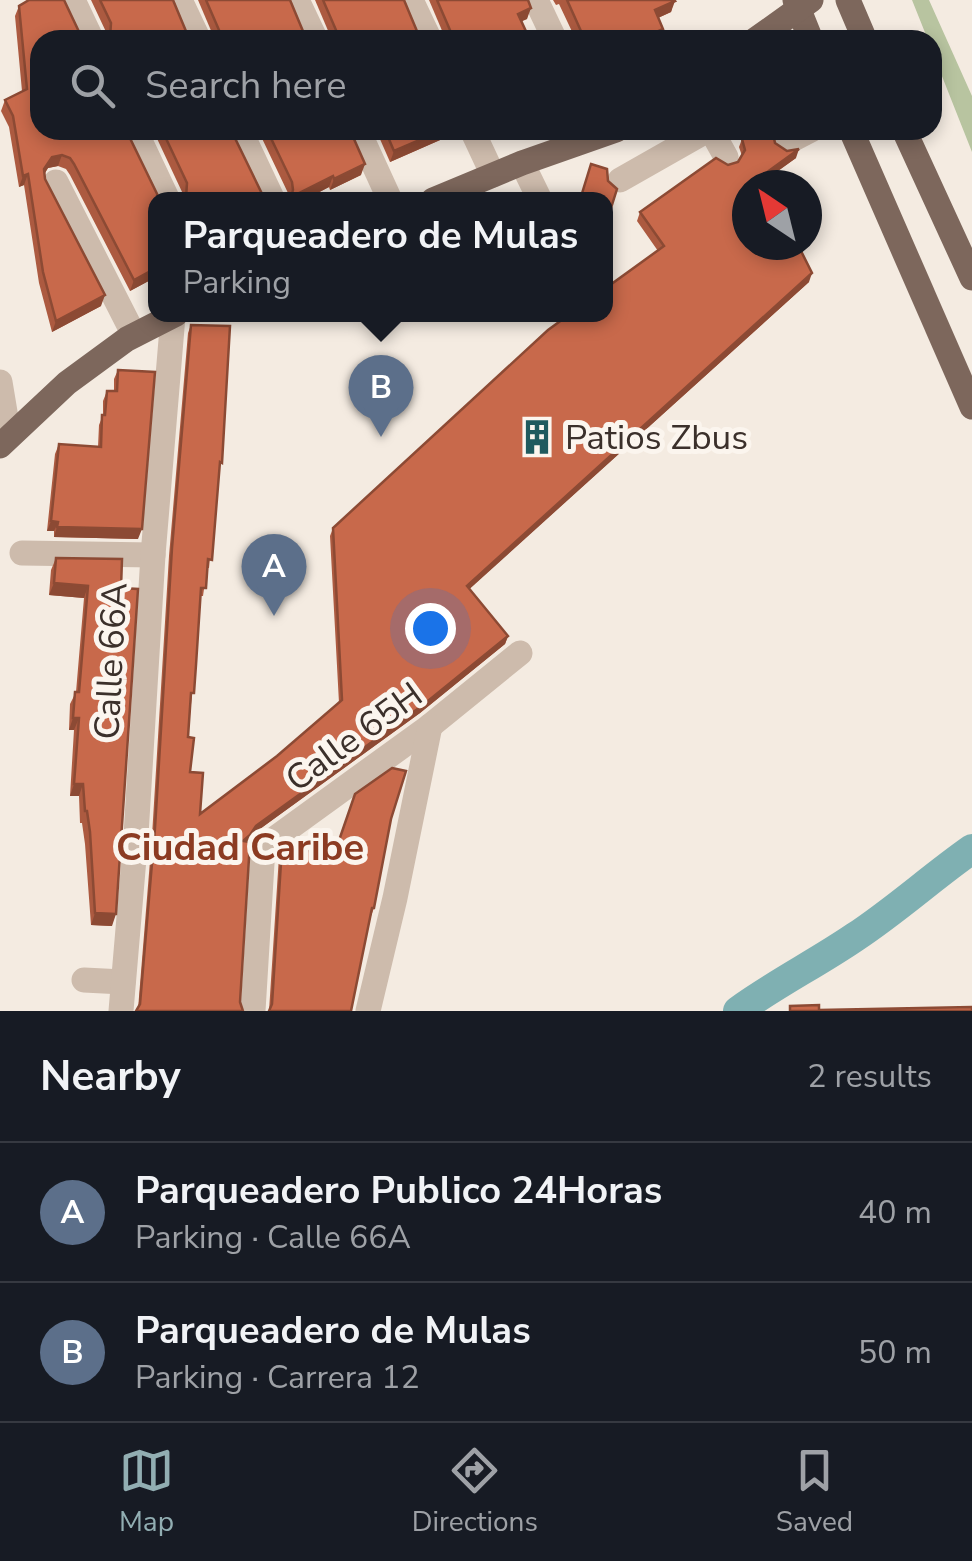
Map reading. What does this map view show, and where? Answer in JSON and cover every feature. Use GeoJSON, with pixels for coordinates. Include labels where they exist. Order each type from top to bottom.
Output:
{"type":"FeatureCollection","features":[{"type":"Feature","properties":{"kind":"main road"},"geometry":{"type":"LineString","coordinates":[[848,0],[861,30]]}},
{"type":"Feature","properties":{"kind":"main road"},"geometry":{"type":"LineString","coordinates":[[767,30],[802,3],[809,30]]}},
{"type":"Feature","properties":{"kind":"main road"},"geometry":{"type":"LineString","coordinates":[[453,192],[585,140]]}},
{"type":"Feature","properties":{"kind":"main road"},"geometry":{"type":"LineString","coordinates":[[855,140],[972,407]]}},
{"type":"Feature","properties":{"kind":"main road"},"geometry":{"type":"LineString","coordinates":[[909,140],[972,278]]}},
{"type":"Feature","properties":{"kind":"main road"},"geometry":{"type":"LineString","coordinates":[[4,441],[67,383],[134,335],[160,322]]}},
{"type":"Feature","properties":{"kind":"street"},"geometry":{"type":"LineString","coordinates":[[73,0],[87,30]]}},
{"type":"Feature","properties":{"kind":"street"},"geometry":{"type":"LineString","coordinates":[[180,0],[194,30]]}},
{"type":"Feature","properties":{"kind":"street"},"geometry":{"type":"LineString","coordinates":[[297,0],[311,30]]}},
{"type":"Feature","properties":{"kind":"street"},"geometry":{"type":"LineString","coordinates":[[411,0],[425,30]]}},
{"type":"Feature","properties":{"kind":"street"},"geometry":{"type":"LineString","coordinates":[[536,0],[550,30]]}},
{"type":"Feature","properties":{"kind":"street"},"geometry":{"type":"LineString","coordinates":[[140,140],[164,192]]}},
{"type":"Feature","properties":{"kind":"street"},"geometry":{"type":"LineString","coordinates":[[245,140],[269,192]]}},
{"type":"Feature","properties":{"kind":"street"},"geometry":{"type":"LineString","coordinates":[[363,140],[386,192]]}},
{"type":"Feature","properties":{"kind":"street"},"geometry":{"type":"LineString","coordinates":[[476,140],[492,176]]}},
{"type":"Feature","properties":{"kind":"street"},"geometry":{"type":"LineString","coordinates":[[620,180],[692,140]]}},
{"type":"Feature","properties":{"kind":"street"},"geometry":{"type":"LineString","coordinates":[[716,140],[726,156]]}},
{"type":"Feature","properties":{"kind":"street"},"geometry":{"type":"LineString","coordinates":[[786,142],[790,140]]}},
{"type":"Feature","properties":{"kind":"street"},"geometry":{"type":"LineString","coordinates":[[522,164],[536,192]]}},
{"type":"Feature","properties":{"kind":"street"},"geometry":{"type":"LineString","coordinates":[[56,182],[134,335]]}},
{"type":"Feature","properties":{"kind":"street","name":"Calle 66A"},"geometry":{"type":"LineString","coordinates":[[122,1011],[153,555],[173,322]]}},
{"type":"Feature","properties":{"kind":"street"},"geometry":{"type":"LineString","coordinates":[[0,382],[4,441]]}},
{"type":"Feature","properties":{"kind":"street"},"geometry":{"type":"LineString","coordinates":[[22,552],[153,555]]}},
{"type":"Feature","properties":{"kind":"street","name":"Calle 65H"},"geometry":{"type":"LineString","coordinates":[[253,1011],[263,847],[430,726],[520,653]]}},
{"type":"Feature","properties":{"kind":"street"},"geometry":{"type":"LineString","coordinates":[[368,1011],[430,726]]}},
{"type":"Feature","properties":{"kind":"street"},"geometry":{"type":"LineString","coordinates":[[84,980],[123,982]]}},
{"type":"Feature","properties":{"kind":"green space"},"geometry":{"type":"Polygon","coordinates":[[[912,0],[929,0],[972,96],[972,152],[942,76],[942,30],[924,30],[912,0]]]}},
{"type":"Feature","properties":{"kind":"building"},"geometry":{"type":"Polygon","coordinates":[[[29,0],[64,0],[78,30],[30,30],[30,140],[131,140],[156,192],[148,192],[148,272],[134,280],[70,158],[52,157],[44,169],[45,179],[105,295],[56,321],[43,272],[28,174],[23,176],[13,116],[5,100],[27,89],[19,6],[29,0]]]}},
{"type":"Feature","properties":{"kind":"building"},"geometry":{"type":"Polygon","coordinates":[[[100,0],[173,0],[186,30],[111,30],[100,0]]]}},
{"type":"Feature","properties":{"kind":"building"},"geometry":{"type":"Polygon","coordinates":[[[206,0],[290,0],[302,30],[219,30],[206,0]]]}},
{"type":"Feature","properties":{"kind":"building"},"geometry":{"type":"Polygon","coordinates":[[[323,0],[404,0],[416,30],[336,30],[323,0]]]}},
{"type":"Feature","properties":{"kind":"building"},"geometry":{"type":"Polygon","coordinates":[[[437,0],[528,0],[531,8],[518,14],[525,30],[450,30],[437,0]]]}},
{"type":"Feature","properties":{"kind":"building"},"geometry":{"type":"Polygon","coordinates":[[[567,0],[675,1],[655,10],[661,30],[580,30],[567,0]]]}},
{"type":"Feature","properties":{"kind":"building"},"geometry":{"type":"Polygon","coordinates":[[[167,140],[236,140],[261,192],[186,192],[187,183],[167,140]]]}},
{"type":"Feature","properties":{"kind":"building"},"geometry":{"type":"Polygon","coordinates":[[[272,140],[354,140],[365,164],[301,192],[292,192],[292,182],[272,140]]]}},
{"type":"Feature","properties":{"kind":"building"},"geometry":{"type":"Polygon","coordinates":[[[389,140],[420,140],[394,151],[389,140]]]}},
{"type":"Feature","properties":{"kind":"building"},"geometry":{"type":"Polygon","coordinates":[[[742,140],[774,140],[787,151],[799,149],[770,170],[732,170],[732,260],[806,260],[812,273],[467,586],[508,636],[423,705],[256,826],[243,841],[250,842],[240,1002],[243,1011],[136,1011],[140,1004],[155,828],[172,548],[191,325],[230,326],[222,463],[212,560],[208,559],[206,588],[201,588],[188,737],[194,738],[190,772],[203,773],[200,814],[342,700],[333,528],[548,330],[559,322],[613,322],[613,283],[664,246],[640,212],[716,158],[728,165],[738,162],[745,150],[742,140]]]}},
{"type":"Feature","properties":{"kind":"building"},"geometry":{"type":"Polygon","coordinates":[[[591,164],[607,169],[608,181],[617,189],[613,202],[613,192],[582,192],[591,164]]]}},
{"type":"Feature","properties":{"kind":"building"},"geometry":{"type":"Polygon","coordinates":[[[118,370],[155,372],[142,529],[57,527],[58,522],[51,521],[59,444],[101,447],[107,391],[117,391],[118,370]]]}},
{"type":"Feature","properties":{"kind":"building"},"geometry":{"type":"Polygon","coordinates":[[[56,558],[122,559],[121,588],[138,589],[116,914],[95,913],[83,784],[74,784],[79,718],[73,718],[75,692],[79,692],[88,586],[54,583],[56,558]]]}},
{"type":"Feature","properties":{"kind":"building"},"geometry":{"type":"Polygon","coordinates":[[[392,768],[406,771],[391,819],[351,1011],[269,1011],[282,847],[334,855],[355,794],[392,768]]]}},
{"type":"Feature","properties":{"kind":"building"},"geometry":{"type":"Polygon","coordinates":[[[819,1005],[819,1010],[972,1007],[972,1011],[790,1011],[790,1006],[819,1005]]]}},
{"type":"Feature","properties":{"kind":"waterway"},"geometry":{"type":"LineString","coordinates":[[738,1011],[870,927],[972,849]]}},
{"type":"Feature","properties":{"kind":"place","name":"Parqueadero de Mulas"},"geometry":{"type":"Point","coordinates":[381,437]}},
{"type":"Feature","properties":{"kind":"place","name":"Patios Zbus"},"geometry":{"type":"Point","coordinates":[537,437]}},
{"type":"Feature","properties":{"kind":"place","name":"Parqueadero Publico 24Horas"},"geometry":{"type":"Point","coordinates":[274,616]}},
{"type":"Feature","properties":{"kind":"district","name":"Ciudad Caribe"},"geometry":{"type":"Point","coordinates":[240,847]}}]}
